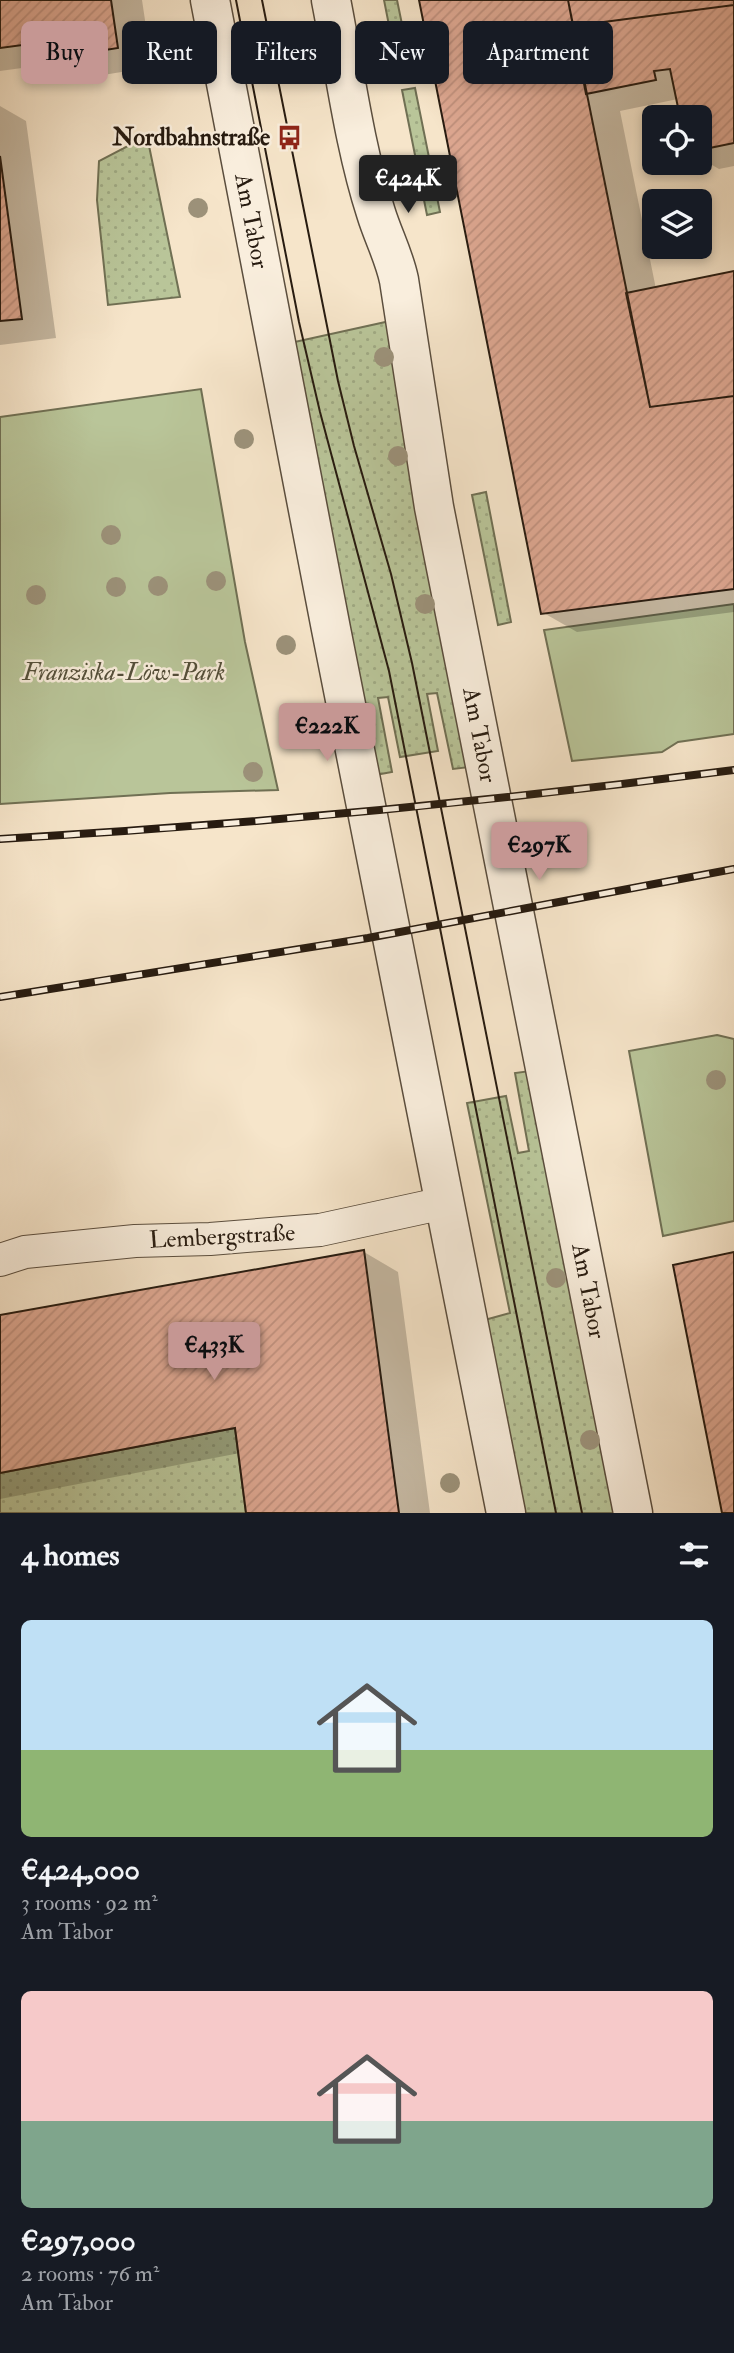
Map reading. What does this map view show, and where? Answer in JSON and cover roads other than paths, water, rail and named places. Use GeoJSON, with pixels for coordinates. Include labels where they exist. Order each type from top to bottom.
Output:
{"type":"FeatureCollection","features":[{"type":"Feature","properties":{"kind":"street","name":"Am Tabor"},"geometry":{"type":"LineString","coordinates":[[210,0],[506,1513]]}},
{"type":"Feature","properties":{"kind":"street","name":"Am Tabor"},"geometry":{"type":"LineString","coordinates":[[331,0],[363,165],[376,214],[395,262],[402,292],[434,506],[633,1513]]}},
{"type":"Feature","properties":{"kind":"lane","name":"Lembergstraße"},"geometry":{"type":"LineString","coordinates":[[0,1260],[25,1252],[135,1241],[210,1239],[320,1230],[444,1203]]}},
{"type":"Feature","properties":{"kind":"tram line"},"geometry":{"type":"LineString","coordinates":[[236,0],[299,322],[320,412],[389,671],[556,1513]]}},
{"type":"Feature","properties":{"kind":"tram line"},"geometry":{"type":"LineString","coordinates":[[262,0],[338,381],[391,574],[412,663],[582,1513]]}},
{"type":"Feature","properties":{"kind":"railway"},"geometry":{"type":"LineString","coordinates":[[0,839],[367,811],[734,770]]}},
{"type":"Feature","properties":{"kind":"railway"},"geometry":{"type":"LineString","coordinates":[[0,997],[368,938],[734,869]]}},
{"type":"Feature","properties":{"kind":"place","name":"Nordbahnstraße"},"geometry":{"type":"Point","coordinates":[290,137]}},
{"type":"Feature","properties":{"kind":"park label","name":"Franziska-Löw-Park"},"geometry":{"type":"Point","coordinates":[124,672]}}]}
